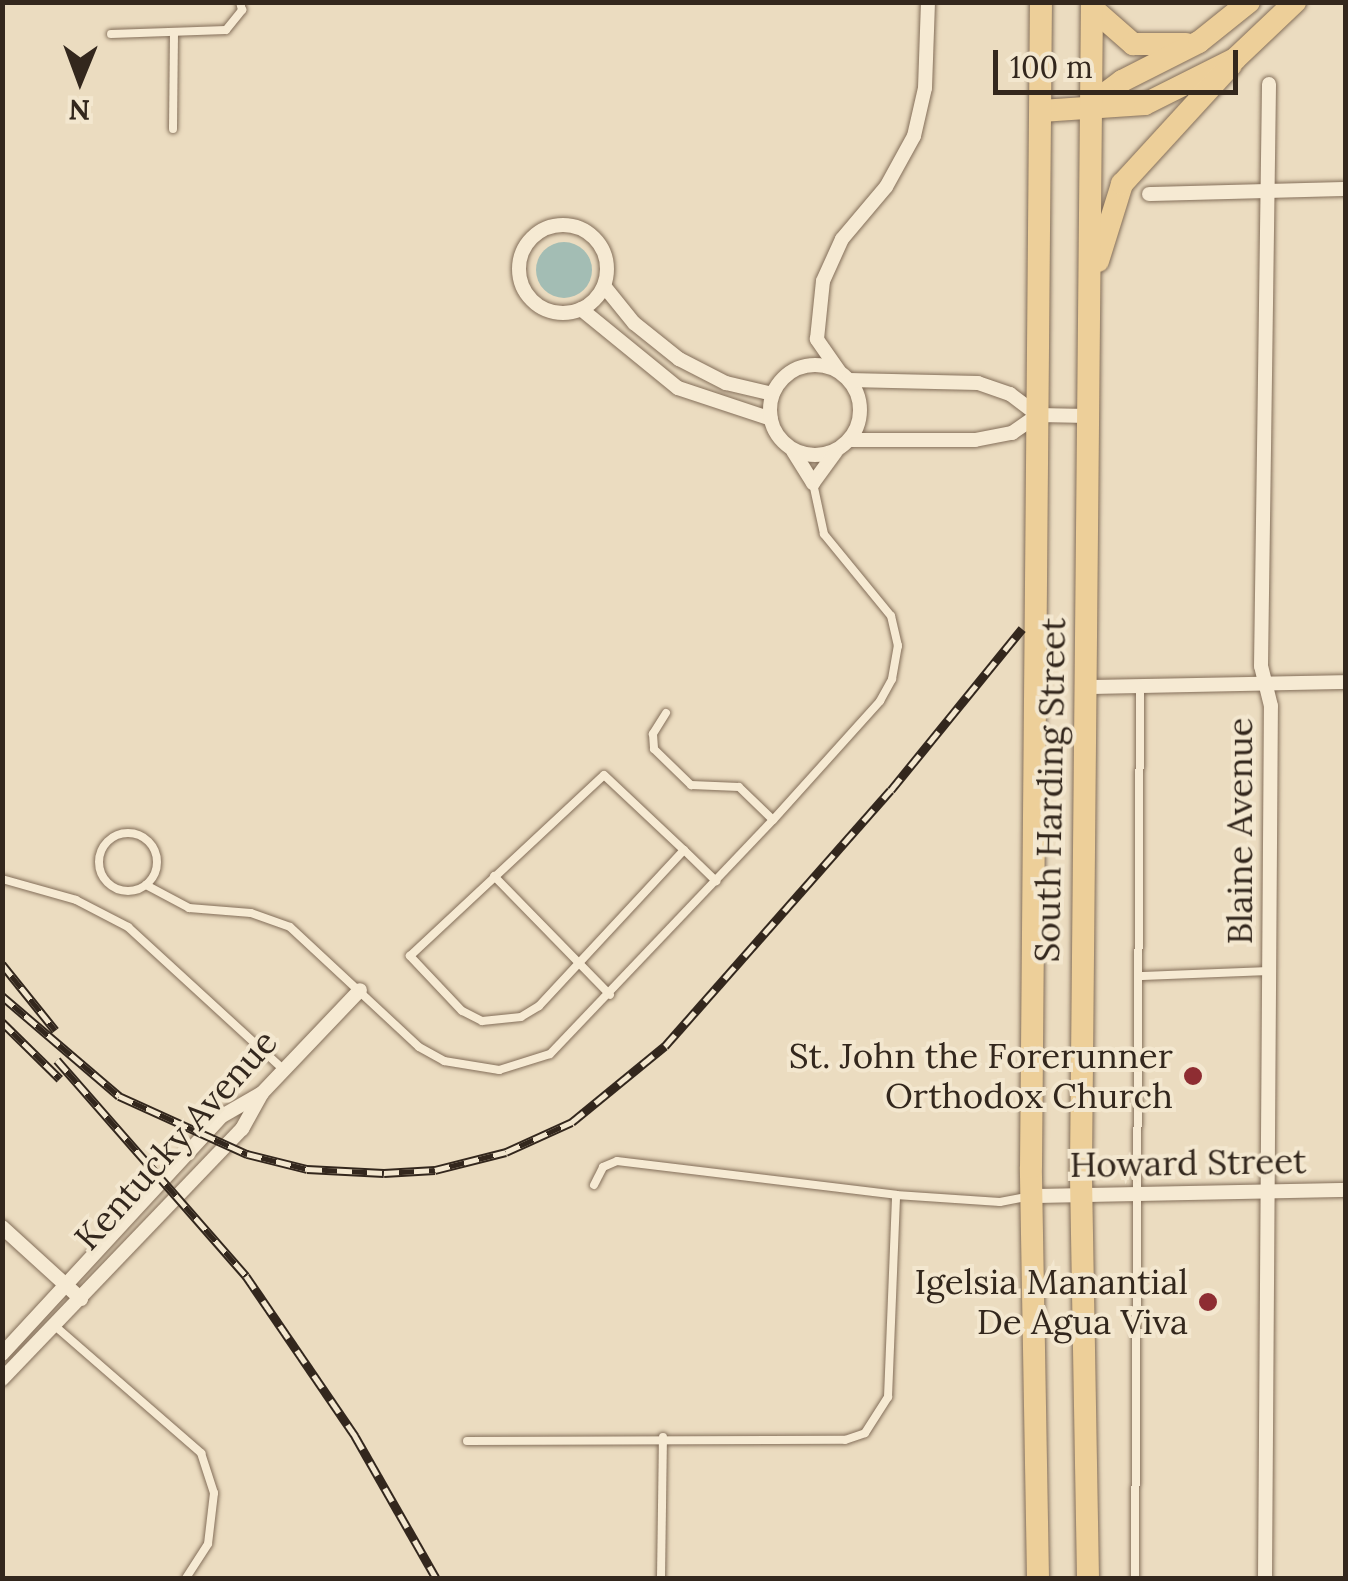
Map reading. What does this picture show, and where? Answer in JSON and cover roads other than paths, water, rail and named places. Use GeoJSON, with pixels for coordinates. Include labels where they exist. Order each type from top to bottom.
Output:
{"type":"FeatureCollection","features":[{"type":"Feature","properties":{"kind":"main road","name":"South Harding Street"},"geometry":{"type":"LineString","coordinates":[[1038,1578],[1031,1196],[1041,2]]}},
{"type":"Feature","properties":{"kind":"main road"},"geometry":{"type":"LineString","coordinates":[[1090,105],[1122,81],[1200,42],[1250,2]]}},
{"type":"Feature","properties":{"kind":"main road"},"geometry":{"type":"LineString","coordinates":[[1088,299],[1122,184],[1235,59],[1295,2]]}},
{"type":"Feature","properties":{"kind":"main road","name":"South Harding Street"},"geometry":{"type":"LineString","coordinates":[[1088,1578],[1081,1195],[1092,6]]}},
{"type":"Feature","properties":{"kind":"main road"},"geometry":{"type":"LineString","coordinates":[[1092,6],[1134,44],[1200,42]]}},
{"type":"Feature","properties":{"kind":"main road"},"geometry":{"type":"LineString","coordinates":[[1041,111],[1090,105],[1130,110],[1235,59]]}},
{"type":"Feature","properties":{"kind":"street"},"geometry":{"type":"LineString","coordinates":[[817,339],[844,375],[861,412],[850,440],[836,450],[814,482],[771,419],[772,394],[817,339],[819,297],[835,251],[896,173],[914,136],[925,88],[928,2]]}},
{"type":"Feature","properties":{"kind":"street","name":"Blaine Avenue"},"geometry":{"type":"LineString","coordinates":[[1265,1578],[1271,971],[1266,683],[1260,666],[1269,84]]}},
{"type":"Feature","properties":{"kind":"street"},"geometry":{"type":"LineString","coordinates":[[1149,194],[1346,189]]}},
{"type":"Feature","properties":{"kind":"street"},"geometry":{"type":"LineString","coordinates":[[604,286],[581,309],[552,312],[525,293],[518,264],[532,237],[557,225],[583,230],[605,256],[604,286],[634,324],[678,359],[726,382],[772,394]]}},
{"type":"Feature","properties":{"kind":"street"},"geometry":{"type":"LineString","coordinates":[[581,309],[678,388],[771,419]]}},
{"type":"Feature","properties":{"kind":"street"},"geometry":{"type":"LineString","coordinates":[[796,369],[817,365],[844,375],[978,383],[1010,394],[1038,415],[1088,416]]}},
{"type":"Feature","properties":{"kind":"street"},"geometry":{"type":"LineString","coordinates":[[850,440],[976,440],[1012,433],[1038,415]]}},
{"type":"Feature","properties":{"kind":"street"},"geometry":{"type":"LineString","coordinates":[[792,450],[814,456],[836,450]]}},
{"type":"Feature","properties":{"kind":"street"},"geometry":{"type":"LineString","coordinates":[[1086,687],[1346,682]]}},
{"type":"Feature","properties":{"kind":"street","name":"Kentucky Avenue"},"geometry":{"type":"LineString","coordinates":[[2,1379],[242,1129],[262,1093],[360,990]]}},
{"type":"Feature","properties":{"kind":"street"},"geometry":{"type":"LineString","coordinates":[[2,1354],[222,1116],[262,1093]]}},
{"type":"Feature","properties":{"kind":"street","name":"Howard Street"},"geometry":{"type":"LineString","coordinates":[[1031,1196],[1346,1190]]}},
{"type":"Feature","properties":{"kind":"street"},"geometry":{"type":"LineString","coordinates":[[2,1227],[82,1299]]}},
{"type":"Feature","properties":{"kind":"lane"},"geometry":{"type":"LineString","coordinates":[[111,34],[174,35],[226,30],[242,10],[240,2]]}},
{"type":"Feature","properties":{"kind":"lane"},"geometry":{"type":"LineString","coordinates":[[173,129],[174,35]]}},
{"type":"Feature","properties":{"kind":"lane"},"geometry":{"type":"LineString","coordinates":[[146,885],[189,908],[276,920],[429,1054],[486,1070],[528,1065],[550,1054],[610,995],[880,701],[897,660],[887,607],[824,534],[814,482]]}},
{"type":"Feature","properties":{"kind":"lane"},"geometry":{"type":"LineString","coordinates":[[1135,1578],[1140,686]]}},
{"type":"Feature","properties":{"kind":"lane"},"geometry":{"type":"LineString","coordinates":[[666,713],[652,734],[654,749],[691,785],[738,787],[773,820]]}},
{"type":"Feature","properties":{"kind":"lane"},"geometry":{"type":"LineString","coordinates":[[684,850],[578,964],[520,1017],[482,1021],[462,1012],[410,956],[604,774],[684,850],[716,881]]}},
{"type":"Feature","properties":{"kind":"lane"},"geometry":{"type":"LineString","coordinates":[[139,835],[154,847],[157,864],[146,885],[129,892],[104,880],[100,852],[112,837],[139,835]]}},
{"type":"Feature","properties":{"kind":"lane"},"geometry":{"type":"LineString","coordinates":[[494,876],[610,995]]}},
{"type":"Feature","properties":{"kind":"lane"},"geometry":{"type":"LineString","coordinates":[[2,879],[76,900],[128,927],[284,1070]]}},
{"type":"Feature","properties":{"kind":"lane"},"geometry":{"type":"LineString","coordinates":[[1140,976],[1271,971]]}},
{"type":"Feature","properties":{"kind":"lane"},"geometry":{"type":"LineString","coordinates":[[594,1186],[604,1167],[617,1161],[896,1195],[1000,1202],[1031,1196]]}},
{"type":"Feature","properties":{"kind":"lane"},"geometry":{"type":"LineString","coordinates":[[467,1441],[595,1444],[663,1436],[845,1440],[876,1424],[888,1396],[896,1195]]}},
{"type":"Feature","properties":{"kind":"lane"},"geometry":{"type":"LineString","coordinates":[[55,1326],[201,1453],[214,1493],[208,1544],[186,1578]]}},
{"type":"Feature","properties":{"kind":"lane"},"geometry":{"type":"LineString","coordinates":[[662,1578],[663,1436]]}},
{"type":"Feature","properties":{"kind":"water"},"geometry":{"type":"Polygon","coordinates":[[[564,242],[584,250],[592,270],[584,290],[564,298],[544,290],[536,270],[544,250],[564,242]]]}},
{"type":"Feature","properties":{"kind":"railway"},"geometry":{"type":"LineString","coordinates":[[2,996],[119,1096],[247,1154],[307,1169],[384,1173],[435,1170],[506,1152],[572,1122],[665,1046],[891,790],[1022,629]]}},
{"type":"Feature","properties":{"kind":"railway"},"geometry":{"type":"LineString","coordinates":[[2,964],[55,1030]]}},
{"type":"Feature","properties":{"kind":"railway"},"geometry":{"type":"LineString","coordinates":[[2,1022],[60,1079]]}},
{"type":"Feature","properties":{"kind":"railway"},"geometry":{"type":"LineString","coordinates":[[57,1060],[246,1276],[355,1436],[436,1578]]}},
{"type":"Feature","properties":{"kind":"place","name":"St. John the Forerunner Orthodox Church"},"geometry":{"type":"Point","coordinates":[1193,1076]}},
{"type":"Feature","properties":{"kind":"place","name":"Igelsia Manantial De Agua Viva"},"geometry":{"type":"Point","coordinates":[1208,1302]}}]}
